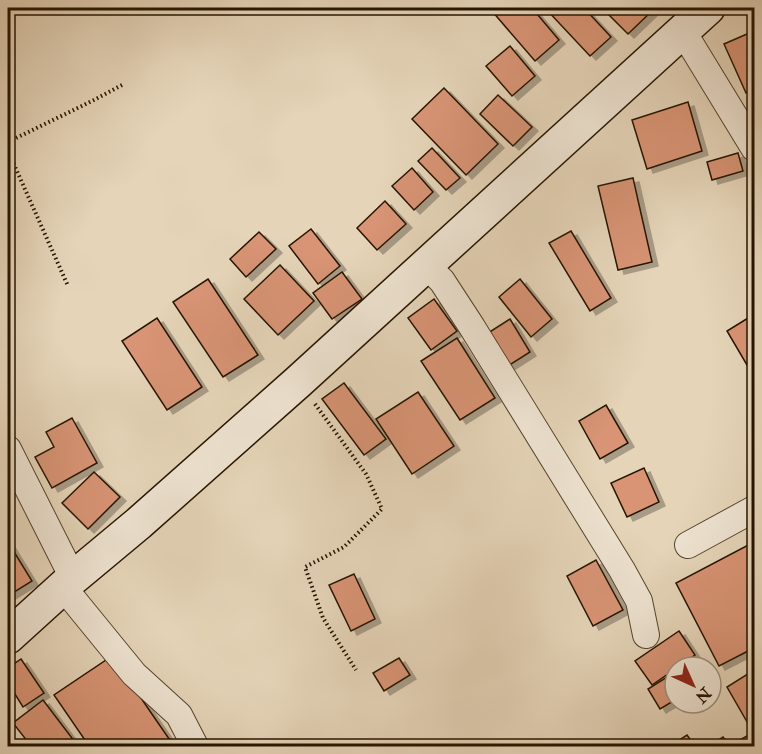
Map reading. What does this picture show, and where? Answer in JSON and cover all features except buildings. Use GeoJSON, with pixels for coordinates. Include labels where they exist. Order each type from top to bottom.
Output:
{"type":"FeatureCollection","features":[{"type":"Feature","properties":{"kind":"street"},"geometry":{"type":"LineString","coordinates":[[8,637],[71,593],[148,515],[298,382],[434,272],[682,30],[708,8]]}},
{"type":"Feature","properties":{"kind":"street"},"geometry":{"type":"LineString","coordinates":[[682,30],[754,148]]}},
{"type":"Feature","properties":{"kind":"street"},"geometry":{"type":"LineString","coordinates":[[434,272],[472,327],[622,570],[639,601],[646,635]]}},
{"type":"Feature","properties":{"kind":"street"},"geometry":{"type":"LineString","coordinates":[[8,449],[71,593],[134,674],[179,715],[195,747]]}},
{"type":"Feature","properties":{"kind":"street"},"geometry":{"type":"LineString","coordinates":[[688,545],[754,509]]}},
{"type":"Feature","properties":{"kind":"path"},"geometry":{"type":"LineString","coordinates":[[8,142],[122,85]]}},
{"type":"Feature","properties":{"kind":"path"},"geometry":{"type":"LineString","coordinates":[[8,151],[68,286]]}},
{"type":"Feature","properties":{"kind":"path"},"geometry":{"type":"LineString","coordinates":[[298,382],[366,474],[382,509],[344,547],[305,567],[323,618],[356,670]]}}]}
